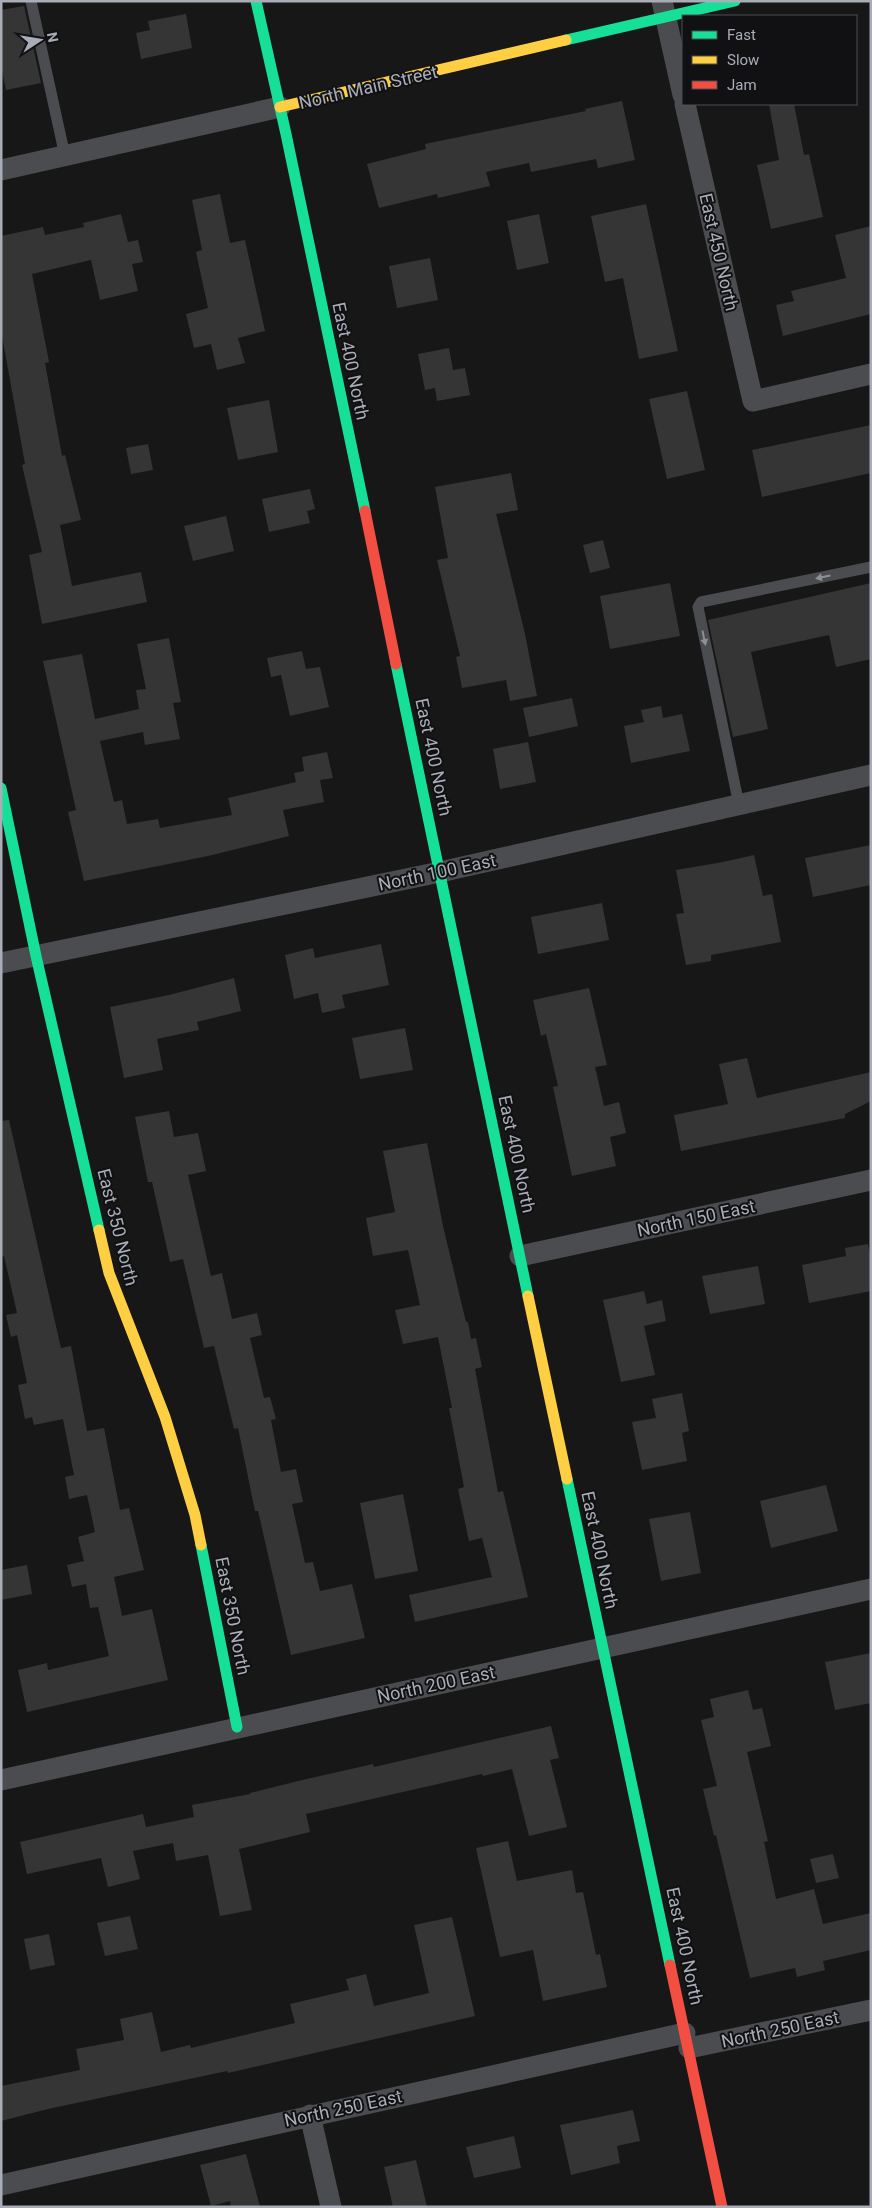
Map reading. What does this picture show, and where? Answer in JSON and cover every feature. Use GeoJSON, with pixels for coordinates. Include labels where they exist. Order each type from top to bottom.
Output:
{"type":"FeatureCollection","features":[{"type":"Feature","properties":{"kind":"main road","name":"East 400 North"},"geometry":{"type":"LineString","coordinates":[[256,1],[280,107],[520,1256],[722,2207]]}},
{"type":"Feature","properties":{"kind":"main road","name":"North Main Street"},"geometry":{"type":"LineString","coordinates":[[280,107],[664,10],[734,1]]}},
{"type":"Feature","properties":{"kind":"main road","name":"East 350 North"},"geometry":{"type":"LineString","coordinates":[[1,788],[36,956],[109,1273],[165,1417],[195,1515],[237,1727]]}},
{"type":"Feature","properties":{"kind":"street"},"geometry":{"type":"LineString","coordinates":[[664,10],[682,91]]}},
{"type":"Feature","properties":{"kind":"street","name":"East 450 North"},"geometry":{"type":"LineString","coordinates":[[685,105],[754,401],[871,374]]}},
{"type":"Feature","properties":{"kind":"street","name":"North Main Street"},"geometry":{"type":"LineString","coordinates":[[1,170],[280,107]]}},
{"type":"Feature","properties":{"kind":"street","name":"North 100 East"},"geometry":{"type":"LineString","coordinates":[[1,964],[440,872],[871,775]]}},
{"type":"Feature","properties":{"kind":"street","name":"North 150 East"},"geometry":{"type":"LineString","coordinates":[[520,1256],[871,1180]]}},
{"type":"Feature","properties":{"kind":"street","name":"North 200 East"},"geometry":{"type":"LineString","coordinates":[[1,1780],[871,1588]]}},
{"type":"Feature","properties":{"kind":"street","name":"North 250 East"},"geometry":{"type":"LineString","coordinates":[[1,2184],[310,2115],[687,2041],[871,2010]]}},
{"type":"Feature","properties":{"kind":"street"},"geometry":{"type":"LineString","coordinates":[[310,2115],[331,2207]]}},
{"type":"Feature","properties":{"kind":"lane"},"geometry":{"type":"LineString","coordinates":[[32,1],[65,156]]}},
{"type":"Feature","properties":{"kind":"lane"},"geometry":{"type":"LineString","coordinates":[[739,805],[698,607],[701,602],[871,567]]}},
{"type":"Feature","properties":{"kind":"building"},"geometry":{"type":"Polygon","coordinates":[[[24,6],[41,83],[6,90],[1,66],[1,10],[24,6]]]}},
{"type":"Feature","properties":{"kind":"building"},"geometry":{"type":"Polygon","coordinates":[[[186,14],[192,48],[141,59],[136,33],[150,30],[148,21],[186,14]]]}},
{"type":"Feature","properties":{"kind":"building"},"geometry":{"type":"Polygon","coordinates":[[[622,101],[635,160],[598,168],[596,159],[531,172],[529,163],[486,172],[490,186],[438,198],[437,194],[379,208],[367,164],[426,149],[425,144],[586,111],[585,109],[622,101]]]}},
{"type":"Feature","properties":{"kind":"building"},"geometry":{"type":"Polygon","coordinates":[[[769,105],[794,105],[804,155],[809,154],[823,217],[771,229],[757,165],[779,160],[769,105]]]}},
{"type":"Feature","properties":{"kind":"building"},"geometry":{"type":"Polygon","coordinates":[[[220,194],[230,243],[245,240],[265,331],[238,338],[245,363],[217,370],[211,344],[194,348],[186,314],[208,308],[196,252],[202,250],[192,200],[220,194]]]}},
{"type":"Feature","properties":{"kind":"building"},"geometry":{"type":"Polygon","coordinates":[[[646,204],[678,351],[639,359],[623,278],[605,282],[591,216],[646,204]]]}},
{"type":"Feature","properties":{"kind":"building"},"geometry":{"type":"Polygon","coordinates":[[[121,214],[128,242],[138,240],[143,262],[132,264],[138,291],[100,300],[91,260],[32,274],[49,362],[45,363],[62,456],[65,455],[81,520],[60,525],[72,586],[141,572],[147,602],[42,624],[29,555],[42,552],[22,465],[25,464],[1,330],[1,236],[43,227],[45,235],[84,227],[83,223],[121,214]]]}},
{"type":"Feature","properties":{"kind":"building"},"geometry":{"type":"Polygon","coordinates":[[[539,214],[549,263],[517,270],[507,221],[539,214]]]}},
{"type":"Feature","properties":{"kind":"building"},"geometry":{"type":"Polygon","coordinates":[[[871,226],[871,314],[783,336],[776,305],[794,301],[791,291],[846,278],[835,235],[871,226]]]}},
{"type":"Feature","properties":{"kind":"building"},"geometry":{"type":"Polygon","coordinates":[[[430,258],[438,300],[397,308],[389,266],[430,258]]]}},
{"type":"Feature","properties":{"kind":"building"},"geometry":{"type":"Polygon","coordinates":[[[449,348],[453,370],[465,368],[470,395],[437,401],[435,388],[425,390],[418,354],[449,348]]]}},
{"type":"Feature","properties":{"kind":"building"},"geometry":{"type":"Polygon","coordinates":[[[687,391],[705,470],[667,479],[649,399],[687,391]]]}},
{"type":"Feature","properties":{"kind":"building"},"geometry":{"type":"Polygon","coordinates":[[[269,400],[278,452],[238,460],[227,408],[269,400]]]}},
{"type":"Feature","properties":{"kind":"building"},"geometry":{"type":"Polygon","coordinates":[[[871,425],[871,473],[762,497],[752,450],[871,425]]]}},
{"type":"Feature","properties":{"kind":"building"},"geometry":{"type":"Polygon","coordinates":[[[148,444],[153,470],[131,474],[126,448],[148,444]]]}},
{"type":"Feature","properties":{"kind":"building"},"geometry":{"type":"Polygon","coordinates":[[[511,473],[518,510],[496,514],[525,634],[537,696],[510,701],[506,680],[462,688],[456,657],[460,656],[437,560],[448,558],[435,487],[511,473]]]}},
{"type":"Feature","properties":{"kind":"building"},"geometry":{"type":"Polygon","coordinates":[[[310,489],[315,509],[307,511],[310,523],[269,532],[262,499],[310,489]]]}},
{"type":"Feature","properties":{"kind":"building"},"geometry":{"type":"Polygon","coordinates":[[[226,516],[234,551],[193,561],[184,526],[226,516]]]}},
{"type":"Feature","properties":{"kind":"building"},"geometry":{"type":"Polygon","coordinates":[[[603,540],[610,568],[590,573],[583,545],[603,540]]]}},
{"type":"Feature","properties":{"kind":"building"},"geometry":{"type":"Polygon","coordinates":[[[670,583],[680,636],[610,649],[600,596],[670,583]]]}},
{"type":"Feature","properties":{"kind":"building"},"geometry":{"type":"Polygon","coordinates":[[[871,583],[871,659],[836,667],[829,635],[751,652],[768,729],[733,737],[708,620],[871,583]]]}},
{"type":"Feature","properties":{"kind":"building"},"geometry":{"type":"Polygon","coordinates":[[[169,638],[181,702],[173,703],[180,739],[145,745],[143,732],[100,741],[114,802],[122,800],[127,824],[158,819],[160,828],[232,815],[228,798],[296,782],[294,773],[304,771],[302,757],[327,752],[333,778],[320,780],[324,802],[283,810],[289,836],[208,856],[84,881],[68,812],[76,810],[43,661],[82,654],[95,719],[139,709],[136,690],[146,689],[137,644],[169,638]]]}},
{"type":"Feature","properties":{"kind":"building"},"geometry":{"type":"Polygon","coordinates":[[[302,651],[306,669],[320,667],[329,707],[290,716],[281,675],[271,677],[267,658],[302,651]]]}},
{"type":"Feature","properties":{"kind":"building"},"geometry":{"type":"Polygon","coordinates":[[[572,698],[578,726],[529,737],[523,708],[572,698]]]}},
{"type":"Feature","properties":{"kind":"building"},"geometry":{"type":"Polygon","coordinates":[[[661,706],[663,718],[682,714],[690,751],[631,763],[624,726],[644,722],[641,710],[661,706]]]}},
{"type":"Feature","properties":{"kind":"building"},"geometry":{"type":"Polygon","coordinates":[[[528,742],[536,782],[500,789],[493,749],[528,742]]]}},
{"type":"Feature","properties":{"kind":"building"},"geometry":{"type":"Polygon","coordinates":[[[871,845],[871,885],[813,897],[805,858],[871,845]]]}},
{"type":"Feature","properties":{"kind":"building"},"geometry":{"type":"Polygon","coordinates":[[[754,855],[763,896],[772,894],[781,942],[711,955],[711,961],[686,965],[676,914],[684,913],[676,870],[754,855]]]}},
{"type":"Feature","properties":{"kind":"building"},"geometry":{"type":"Polygon","coordinates":[[[602,903],[609,940],[538,954],[531,917],[602,903]]]}},
{"type":"Feature","properties":{"kind":"building"},"geometry":{"type":"Polygon","coordinates":[[[381,944],[389,985],[342,995],[345,1008],[322,1013],[318,993],[294,999],[285,955],[313,948],[315,958],[381,944]]]}},
{"type":"Feature","properties":{"kind":"building"},"geometry":{"type":"Polygon","coordinates":[[[234,978],[241,1011],[197,1022],[199,1030],[157,1039],[163,1070],[124,1078],[110,1007],[169,995],[234,978]]]}},
{"type":"Feature","properties":{"kind":"building"},"geometry":{"type":"Polygon","coordinates":[[[589,988],[607,1065],[595,1067],[604,1106],[619,1102],[626,1133],[610,1137],[616,1166],[572,1176],[553,1087],[558,1086],[546,1034],[541,1036],[533,1000],[589,988]]]}},
{"type":"Feature","properties":{"kind":"building"},"geometry":{"type":"Polygon","coordinates":[[[405,1028],[413,1070],[360,1079],[352,1038],[405,1028]]]}},
{"type":"Feature","properties":{"kind":"building"},"geometry":{"type":"Polygon","coordinates":[[[747,1058],[757,1098],[871,1072],[871,1101],[845,1114],[845,1118],[681,1151],[674,1115],[728,1104],[719,1064],[747,1058]]]}},
{"type":"Feature","properties":{"kind":"building"},"geometry":{"type":"Polygon","coordinates":[[[169,1111],[174,1137],[198,1133],[206,1171],[188,1175],[211,1276],[222,1273],[232,1319],[257,1313],[262,1335],[250,1338],[264,1398],[270,1397],[276,1419],[271,1420],[281,1472],[296,1469],[303,1502],[292,1504],[305,1563],[313,1562],[320,1591],[352,1584],[365,1638],[291,1655],[258,1511],[255,1511],[238,1428],[234,1429],[214,1346],[204,1348],[183,1259],[170,1262],[152,1182],[148,1182],[135,1117],[169,1111]]]}},
{"type":"Feature","properties":{"kind":"building"},"geometry":{"type":"Polygon","coordinates":[[[9,1120],[61,1348],[71,1346],[87,1431],[104,1428],[120,1510],[129,1508],[144,1570],[114,1577],[122,1616],[152,1609],[168,1680],[27,1712],[18,1670],[47,1663],[48,1670],[109,1656],[98,1607],[90,1608],[86,1584],[72,1587],[67,1565],[84,1561],[78,1537],[95,1532],[87,1495],[69,1499],[65,1477],[74,1475],[63,1419],[34,1425],[32,1417],[25,1419],[18,1385],[27,1383],[17,1335],[11,1337],[6,1315],[17,1313],[4,1256],[1,1257],[1,1121],[9,1120]]]}},
{"type":"Feature","properties":{"kind":"building"},"geometry":{"type":"Polygon","coordinates":[[[427,1143],[443,1226],[466,1322],[468,1322],[471,1339],[476,1338],[482,1367],[475,1369],[498,1492],[503,1491],[528,1597],[415,1622],[409,1595],[492,1577],[482,1538],[469,1541],[458,1489],[464,1487],[449,1408],[452,1408],[438,1337],[403,1344],[395,1310],[420,1305],[408,1250],[373,1256],[366,1218],[395,1212],[383,1151],[427,1143]]]}},
{"type":"Feature","properties":{"kind":"building"},"geometry":{"type":"Polygon","coordinates":[[[868,1244],[871,1258],[871,1291],[809,1303],[802,1265],[846,1256],[845,1248],[868,1244]]]}},
{"type":"Feature","properties":{"kind":"building"},"geometry":{"type":"Polygon","coordinates":[[[758,1266],[765,1304],[710,1314],[702,1276],[758,1266]]]}},
{"type":"Feature","properties":{"kind":"building"},"geometry":{"type":"Polygon","coordinates":[[[644,1291],[647,1304],[662,1300],[666,1321],[644,1326],[655,1375],[621,1382],[603,1300],[644,1291]]]}},
{"type":"Feature","properties":{"kind":"building"},"geometry":{"type":"Polygon","coordinates":[[[682,1393],[689,1431],[682,1433],[687,1461],[642,1470],[632,1422],[656,1418],[652,1399],[682,1393]]]}},
{"type":"Feature","properties":{"kind":"building"},"geometry":{"type":"Polygon","coordinates":[[[826,1485],[838,1531],[771,1548],[760,1501],[826,1485]]]}},
{"type":"Feature","properties":{"kind":"building"},"geometry":{"type":"Polygon","coordinates":[[[403,1494],[418,1571],[375,1579],[360,1503],[403,1494]]]}},
{"type":"Feature","properties":{"kind":"building"},"geometry":{"type":"Polygon","coordinates":[[[690,1512],[701,1573],[661,1581],[649,1519],[690,1512]]]}},
{"type":"Feature","properties":{"kind":"building"},"geometry":{"type":"Polygon","coordinates":[[[27,1565],[32,1594],[1,1600],[1,1570],[27,1565]]]}},
{"type":"Feature","properties":{"kind":"building"},"geometry":{"type":"Polygon","coordinates":[[[871,1653],[871,1703],[835,1710],[825,1662],[871,1653]]]}},
{"type":"Feature","properties":{"kind":"building"},"geometry":{"type":"Polygon","coordinates":[[[748,1690],[753,1710],[762,1708],[771,1746],[747,1752],[768,1841],[764,1842],[776,1899],[814,1889],[823,1924],[871,1913],[871,1950],[823,1961],[825,1970],[797,1977],[795,1968],[750,1978],[716,1835],[714,1836],[703,1789],[717,1786],[701,1720],[714,1717],[710,1699],[748,1690]]]}},
{"type":"Feature","properties":{"kind":"building"},"geometry":{"type":"Polygon","coordinates":[[[551,1726],[559,1758],[550,1760],[567,1827],[529,1836],[512,1769],[483,1776],[482,1774],[306,1814],[310,1832],[239,1849],[252,1910],[220,1916],[208,1855],[176,1861],[173,1843],[133,1851],[140,1879],[108,1887],[101,1858],[27,1874],[20,1842],[143,1814],[146,1827],[194,1817],[192,1805],[250,1794],[373,1764],[374,1767],[551,1726]]]}},
{"type":"Feature","properties":{"kind":"building"},"geometry":{"type":"Polygon","coordinates":[[[508,1841],[517,1881],[572,1870],[576,1893],[583,1892],[596,1955],[600,1954],[607,1987],[543,2001],[533,1950],[500,1957],[476,1848],[508,1841]]]}},
{"type":"Feature","properties":{"kind":"building"},"geometry":{"type":"Polygon","coordinates":[[[833,1854],[839,1878],[816,1883],[810,1859],[833,1854]]]}},
{"type":"Feature","properties":{"kind":"building"},"geometry":{"type":"Polygon","coordinates":[[[130,1916],[138,1949],[105,1956],[97,1923],[130,1916]]]}},
{"type":"Feature","properties":{"kind":"building"},"geometry":{"type":"Polygon","coordinates":[[[452,1917],[475,2016],[228,2073],[227,2071],[48,2109],[1,2121],[1,2086],[80,2070],[76,2049],[124,2040],[120,2019],[152,2012],[161,2052],[190,2045],[191,2048],[295,2023],[290,2004],[349,1990],[346,1979],[366,1974],[374,2006],[429,1993],[414,1925],[452,1917]]]}},
{"type":"Feature","properties":{"kind":"building"},"geometry":{"type":"Polygon","coordinates":[[[49,1934],[55,1965],[30,1970],[24,1939],[49,1934]]]}},
{"type":"Feature","properties":{"kind":"building"},"geometry":{"type":"Polygon","coordinates":[[[633,2110],[640,2141],[617,2146],[620,2163],[571,2175],[560,2125],[633,2110]]]}},
{"type":"Feature","properties":{"kind":"building"},"geometry":{"type":"Polygon","coordinates":[[[514,2136],[521,2168],[474,2178],[466,2147],[514,2136]]]}},
{"type":"Feature","properties":{"kind":"building"},"geometry":{"type":"Polygon","coordinates":[[[246,2154],[260,2207],[231,2207],[230,2201],[211,2206],[200,2165],[246,2154]]]}},
{"type":"Feature","properties":{"kind":"building"},"geometry":{"type":"Polygon","coordinates":[[[416,2160],[427,2207],[393,2207],[384,2167],[416,2160]]]}},
{"type":"Feature","properties":{"kind":"traffic: fast"},"geometry":{"type":"LineString","coordinates":[[256,1],[286,134],[365,511]]}},
{"type":"Feature","properties":{"kind":"traffic: fast"},"geometry":{"type":"LineString","coordinates":[[566,40],[735,1]]}},
{"type":"Feature","properties":{"kind":"traffic: fast"},"geometry":{"type":"LineString","coordinates":[[396,664],[528,1296]]}},
{"type":"Feature","properties":{"kind":"traffic: fast"},"geometry":{"type":"LineString","coordinates":[[1,788],[36,956],[99,1230]]}},
{"type":"Feature","properties":{"kind":"traffic: fast"},"geometry":{"type":"LineString","coordinates":[[567,1479],[670,1965]]}},
{"type":"Feature","properties":{"kind":"traffic: fast"},"geometry":{"type":"LineString","coordinates":[[201,1545],[237,1727]]}},
{"type":"Feature","properties":{"kind":"traffic: slow"},"geometry":{"type":"LineString","coordinates":[[280,107],[566,40]]}},
{"type":"Feature","properties":{"kind":"traffic: slow"},"geometry":{"type":"LineString","coordinates":[[99,1230],[109,1273],[165,1417],[195,1515],[201,1545]]}},
{"type":"Feature","properties":{"kind":"traffic: slow"},"geometry":{"type":"LineString","coordinates":[[528,1296],[567,1479]]}},
{"type":"Feature","properties":{"kind":"traffic: jam"},"geometry":{"type":"LineString","coordinates":[[365,511],[396,664]]}},
{"type":"Feature","properties":{"kind":"traffic: jam"},"geometry":{"type":"LineString","coordinates":[[670,1965],[722,2207]]}}]}
